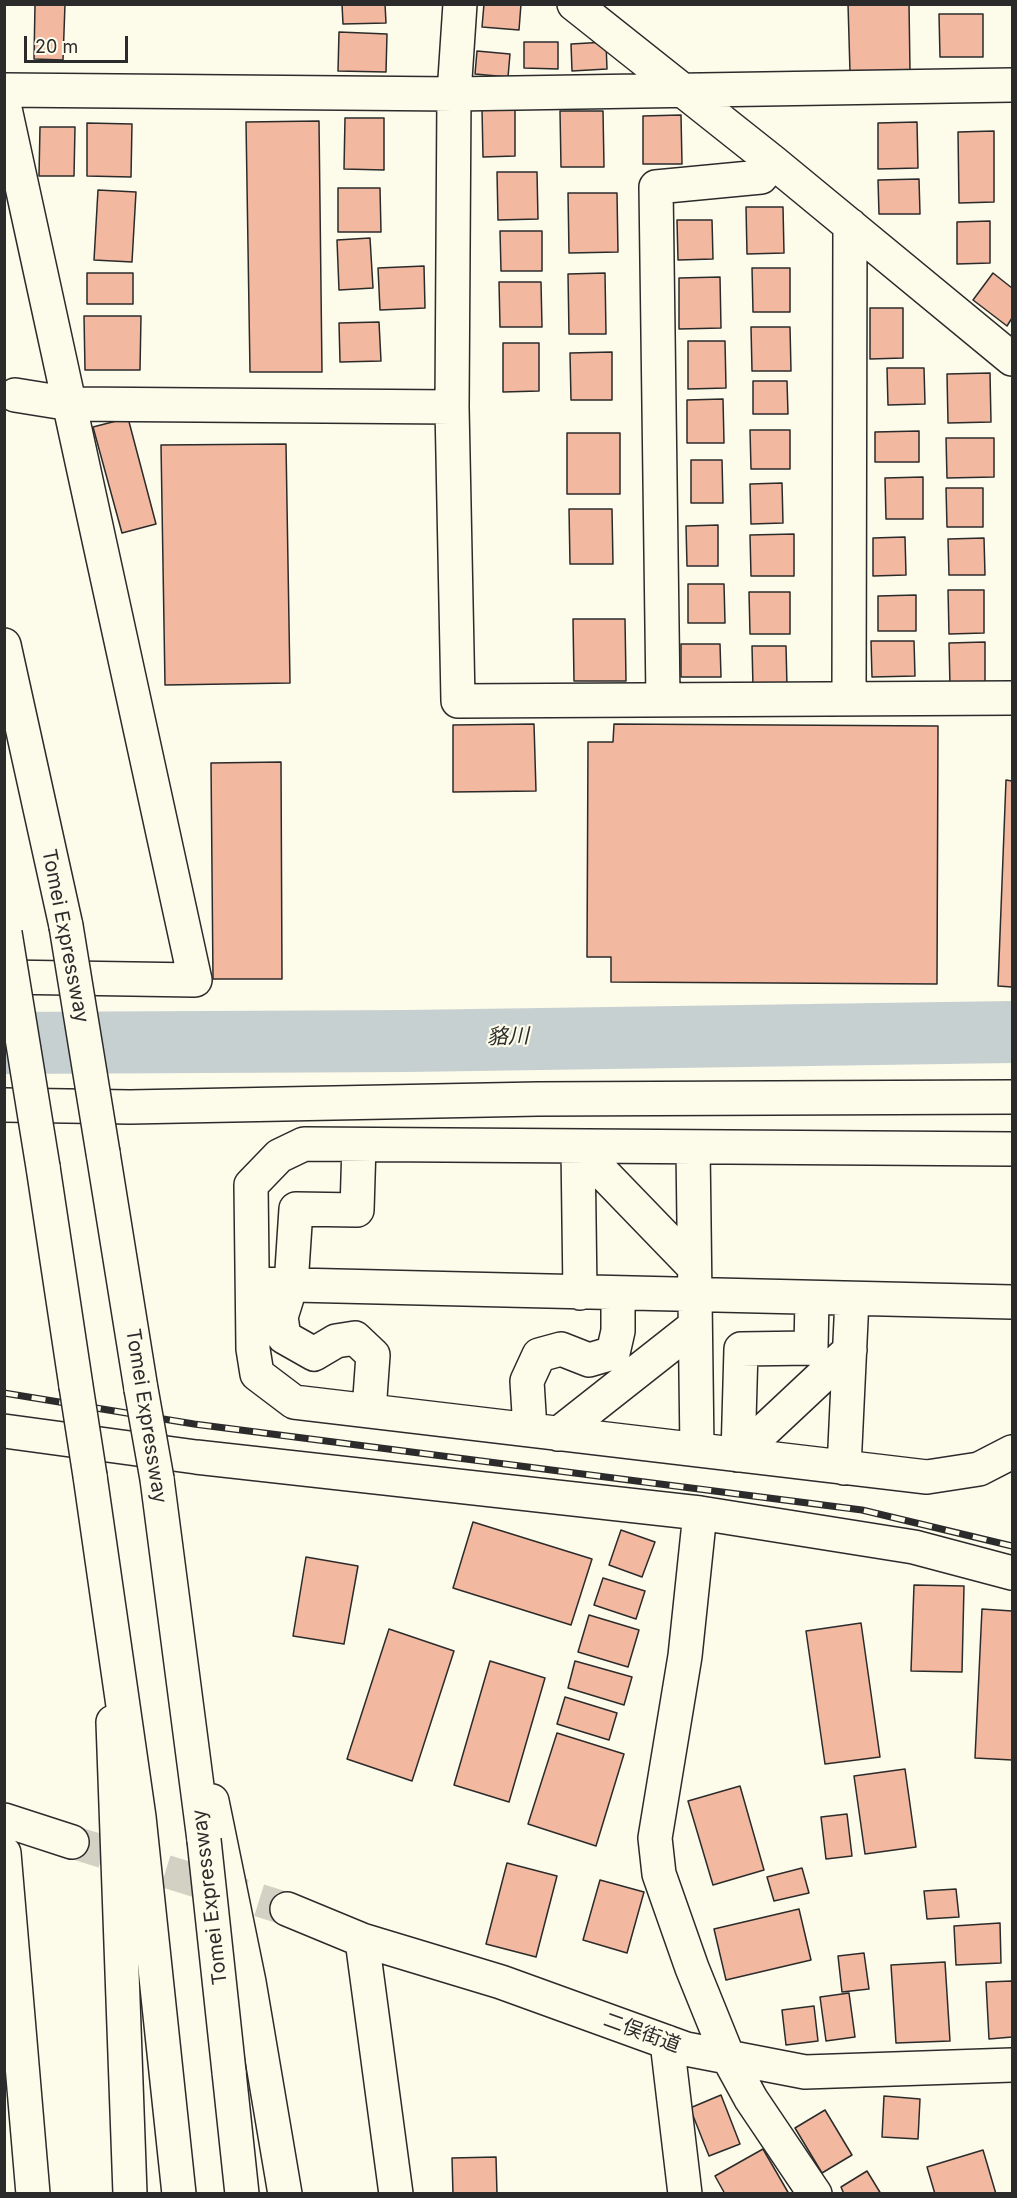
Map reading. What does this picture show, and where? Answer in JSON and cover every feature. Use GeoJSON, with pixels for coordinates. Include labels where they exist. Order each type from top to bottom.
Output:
{"type":"FeatureCollection","features":[{"type":"Feature","properties":{"kind":"main road"},"geometry":{"type":"LineString","coordinates":[[460,4],[454,94],[452,406],[458,701],[1012,698]]}},
{"type":"Feature","properties":{"kind":"main road"},"geometry":{"type":"LineString","coordinates":[[574,4],[773,162],[1012,359]]}},
{"type":"Feature","properties":{"kind":"main road"},"geometry":{"type":"LineString","coordinates":[[4,90],[454,94],[1012,85]]}},
{"type":"Feature","properties":{"kind":"main road"},"geometry":{"type":"LineString","coordinates":[[4,104],[195,980],[4,977]]}},
{"type":"Feature","properties":{"kind":"main road"},"geometry":{"type":"LineString","coordinates":[[663,699],[656,187],[761,177],[773,162]]}},
{"type":"Feature","properties":{"kind":"main road"},"geometry":{"type":"LineString","coordinates":[[849,698],[850,225]]}},
{"type":"Feature","properties":{"kind":"main road"},"geometry":{"type":"LineString","coordinates":[[15,395],[71,404],[452,406]]}},
{"type":"Feature","properties":{"kind":"main road","name":"Tomei Expressway"},"geometry":{"type":"LineString","coordinates":[[4,645],[66,926],[157,1479],[204,1840],[242,2193]]}},
{"type":"Feature","properties":{"kind":"main road"},"geometry":{"type":"LineString","coordinates":[[5,932],[90,1476],[139,1817],[179,2193]]}},
{"type":"Feature","properties":{"kind":"main road"},"geometry":{"type":"LineString","coordinates":[[4,1105],[130,1107],[538,1099],[1012,1097]]}},
{"type":"Feature","properties":{"kind":"main road"},"geometry":{"type":"LineString","coordinates":[[1012,1149],[304,1144],[279,1156],[251,1185],[253,1349],[257,1374],[294,1402],[927,1477],[979,1469],[1012,1452]]}},
{"type":"Feature","properties":{"kind":"main road"},"geometry":{"type":"LineString","coordinates":[[359,1145],[357,1210],[296,1209],[291,1286],[281,1317],[284,1337],[314,1354],[336,1341],[355,1338],[373,1355],[369,1411]]}},
{"type":"Feature","properties":{"kind":"main road"},"geometry":{"type":"LineString","coordinates":[[578,1147],[580,1293]]}},
{"type":"Feature","properties":{"kind":"main road"},"geometry":{"type":"LineString","coordinates":[[578,1147],[695,1296]]}},
{"type":"Feature","properties":{"kind":"main road"},"geometry":{"type":"LineString","coordinates":[[693,1148],[697,1450]]}},
{"type":"Feature","properties":{"kind":"main road"},"geometry":{"type":"LineString","coordinates":[[253,1284],[1012,1302]]}},
{"type":"Feature","properties":{"kind":"main road"},"geometry":{"type":"LineString","coordinates":[[544,1432],[526,1381],[539,1355],[561,1349],[588,1360],[613,1353],[618,1331],[618,1294]]}},
{"type":"Feature","properties":{"kind":"main road"},"geometry":{"type":"LineString","coordinates":[[544,1432],[695,1296]]}},
{"type":"Feature","properties":{"kind":"main road"},"geometry":{"type":"LineString","coordinates":[[738,1455],[741,1349],[811,1347],[812,1298]]}},
{"type":"Feature","properties":{"kind":"main road"},"geometry":{"type":"LineString","coordinates":[[844,1468],[852,1299]]}},
{"type":"Feature","properties":{"kind":"main road"},"geometry":{"type":"LineString","coordinates":[[738,1455],[850,1350]]}},
{"type":"Feature","properties":{"kind":"main road"},"geometry":{"type":"LineString","coordinates":[[4,1431],[196,1457],[700,1513],[914,1547],[1012,1573]]}},
{"type":"Feature","properties":{"kind":"main road"},"geometry":{"type":"LineString","coordinates":[[700,1513],[686,1656],[655,1838],[663,1890],[728,2057],[751,2099],[815,2193]]}},
{"type":"Feature","properties":{"kind":"main road"},"geometry":{"type":"LineString","coordinates":[[174,1614],[249,1982],[285,2193]]}},
{"type":"Feature","properties":{"kind":"main road"},"geometry":{"type":"LineString","coordinates":[[110,1623],[130,2193]]}},
{"type":"Feature","properties":{"kind":"main road"},"geometry":{"type":"LineString","coordinates":[[4,1820],[72,1842]]}},
{"type":"Feature","properties":{"kind":"main road"},"geometry":{"type":"LineString","coordinates":[[4,1853],[33,2193]]}},
{"type":"Feature","properties":{"kind":"main road","name":"二俣街道"},"geometry":{"type":"LineString","coordinates":[[287,1910],[362,1940],[501,1982],[686,2049],[805,2072],[1012,2065]]}},
{"type":"Feature","properties":{"kind":"main road"},"geometry":{"type":"LineString","coordinates":[[362,1940],[396,2193]]}},
{"type":"Feature","properties":{"kind":"main road"},"geometry":{"type":"LineString","coordinates":[[667,2042],[685,2193]]}},
{"type":"Feature","properties":{"kind":"building"},"geometry":{"type":"Polygon","coordinates":[[[35,4],[65,4],[63,60],[34,59],[35,4]]]}},
{"type":"Feature","properties":{"kind":"building"},"geometry":{"type":"Polygon","coordinates":[[[342,4],[385,4],[386,23],[343,24],[342,4]]]}},
{"type":"Feature","properties":{"kind":"building"},"geometry":{"type":"Polygon","coordinates":[[[484,4],[521,4],[519,30],[482,27],[484,4]]]}},
{"type":"Feature","properties":{"kind":"building"},"geometry":{"type":"Polygon","coordinates":[[[848,4],[909,4],[910,71],[850,72],[848,4]]]}},
{"type":"Feature","properties":{"kind":"building"},"geometry":{"type":"Polygon","coordinates":[[[939,14],[983,14],[983,57],[940,57],[939,14]]]}},
{"type":"Feature","properties":{"kind":"building"},"geometry":{"type":"Polygon","coordinates":[[[339,32],[387,34],[386,72],[338,71],[339,32]]]}},
{"type":"Feature","properties":{"kind":"building"},"geometry":{"type":"Polygon","coordinates":[[[524,42],[558,42],[558,69],[524,68],[524,42]]]}},
{"type":"Feature","properties":{"kind":"building"},"geometry":{"type":"Polygon","coordinates":[[[606,42],[607,69],[572,71],[571,44],[606,42]]]}},
{"type":"Feature","properties":{"kind":"building"},"geometry":{"type":"Polygon","coordinates":[[[477,51],[510,54],[508,77],[475,74],[477,51]]]}},
{"type":"Feature","properties":{"kind":"building"},"geometry":{"type":"Polygon","coordinates":[[[515,108],[515,156],[483,157],[482,109],[515,108]]]}},
{"type":"Feature","properties":{"kind":"building"},"geometry":{"type":"Polygon","coordinates":[[[560,111],[603,111],[604,167],[561,167],[560,111]]]}},
{"type":"Feature","properties":{"kind":"building"},"geometry":{"type":"Polygon","coordinates":[[[681,115],[682,164],[643,164],[643,116],[681,115]]]}},
{"type":"Feature","properties":{"kind":"building"},"geometry":{"type":"Polygon","coordinates":[[[345,118],[384,118],[384,170],[344,169],[345,118]]]}},
{"type":"Feature","properties":{"kind":"building"},"geometry":{"type":"Polygon","coordinates":[[[319,121],[322,372],[250,372],[246,122],[319,121]]]}},
{"type":"Feature","properties":{"kind":"building"},"geometry":{"type":"Polygon","coordinates":[[[917,122],[918,168],[878,169],[878,123],[917,122]]]}},
{"type":"Feature","properties":{"kind":"building"},"geometry":{"type":"Polygon","coordinates":[[[87,123],[132,124],[131,177],[87,176],[87,123]]]}},
{"type":"Feature","properties":{"kind":"building"},"geometry":{"type":"Polygon","coordinates":[[[40,127],[75,127],[74,176],[39,176],[40,127]]]}},
{"type":"Feature","properties":{"kind":"building"},"geometry":{"type":"Polygon","coordinates":[[[994,131],[994,202],[959,203],[958,132],[994,131]]]}},
{"type":"Feature","properties":{"kind":"building"},"geometry":{"type":"Polygon","coordinates":[[[497,172],[537,172],[538,219],[498,220],[497,172]]]}},
{"type":"Feature","properties":{"kind":"building"},"geometry":{"type":"Polygon","coordinates":[[[919,179],[920,214],[879,214],[878,180],[919,179]]]}},
{"type":"Feature","properties":{"kind":"building"},"geometry":{"type":"Polygon","coordinates":[[[338,188],[380,188],[381,232],[338,232],[338,188]]]}},
{"type":"Feature","properties":{"kind":"building"},"geometry":{"type":"Polygon","coordinates":[[[98,190],[136,192],[132,262],[94,260],[98,190]]]}},
{"type":"Feature","properties":{"kind":"building"},"geometry":{"type":"Polygon","coordinates":[[[568,193],[617,193],[618,252],[569,253],[568,193]]]}},
{"type":"Feature","properties":{"kind":"building"},"geometry":{"type":"Polygon","coordinates":[[[746,207],[783,207],[784,253],[747,254],[746,207]]]}},
{"type":"Feature","properties":{"kind":"building"},"geometry":{"type":"Polygon","coordinates":[[[677,220],[712,220],[713,259],[678,260],[677,220]]]}},
{"type":"Feature","properties":{"kind":"building"},"geometry":{"type":"Polygon","coordinates":[[[990,221],[990,263],[957,264],[957,222],[990,221]]]}},
{"type":"Feature","properties":{"kind":"building"},"geometry":{"type":"Polygon","coordinates":[[[500,231],[542,231],[542,271],[501,271],[500,231]]]}},
{"type":"Feature","properties":{"kind":"building"},"geometry":{"type":"Polygon","coordinates":[[[370,238],[373,288],[339,290],[337,240],[370,238]]]}},
{"type":"Feature","properties":{"kind":"building"},"geometry":{"type":"Polygon","coordinates":[[[424,266],[425,308],[380,310],[378,268],[424,266]]]}},
{"type":"Feature","properties":{"kind":"building"},"geometry":{"type":"Polygon","coordinates":[[[752,268],[790,268],[790,312],[753,312],[752,268]]]}},
{"type":"Feature","properties":{"kind":"building"},"geometry":{"type":"Polygon","coordinates":[[[87,273],[133,273],[133,304],[87,304],[87,273]]]}},
{"type":"Feature","properties":{"kind":"building"},"geometry":{"type":"Polygon","coordinates":[[[605,273],[606,334],[569,334],[568,274],[605,273]]]}},
{"type":"Feature","properties":{"kind":"building"},"geometry":{"type":"Polygon","coordinates":[[[993,273],[1012,288],[1012,318],[1007,326],[973,300],[993,273]]]}},
{"type":"Feature","properties":{"kind":"building"},"geometry":{"type":"Polygon","coordinates":[[[720,277],[721,328],[679,329],[679,278],[720,277]]]}},
{"type":"Feature","properties":{"kind":"building"},"geometry":{"type":"Polygon","coordinates":[[[499,282],[541,282],[542,327],[500,327],[499,282]]]}},
{"type":"Feature","properties":{"kind":"building"},"geometry":{"type":"Polygon","coordinates":[[[870,308],[903,308],[903,358],[870,359],[870,308]]]}},
{"type":"Feature","properties":{"kind":"building"},"geometry":{"type":"Polygon","coordinates":[[[84,316],[141,316],[140,370],[85,370],[84,316]]]}},
{"type":"Feature","properties":{"kind":"building"},"geometry":{"type":"Polygon","coordinates":[[[379,322],[381,361],[340,362],[339,323],[379,322]]]}},
{"type":"Feature","properties":{"kind":"building"},"geometry":{"type":"Polygon","coordinates":[[[751,327],[790,327],[791,371],[752,371],[751,327]]]}},
{"type":"Feature","properties":{"kind":"building"},"geometry":{"type":"Polygon","coordinates":[[[688,341],[725,341],[726,388],[688,389],[688,341]]]}},
{"type":"Feature","properties":{"kind":"building"},"geometry":{"type":"Polygon","coordinates":[[[503,343],[539,343],[539,391],[503,392],[503,343]]]}},
{"type":"Feature","properties":{"kind":"building"},"geometry":{"type":"Polygon","coordinates":[[[612,352],[612,400],[571,400],[570,353],[612,352]]]}},
{"type":"Feature","properties":{"kind":"building"},"geometry":{"type":"Polygon","coordinates":[[[887,368],[924,368],[925,404],[888,405],[887,368]]]}},
{"type":"Feature","properties":{"kind":"building"},"geometry":{"type":"Polygon","coordinates":[[[990,373],[991,422],[948,423],[947,374],[990,373]]]}},
{"type":"Feature","properties":{"kind":"building"},"geometry":{"type":"Polygon","coordinates":[[[753,381],[787,381],[788,414],[753,414],[753,381]]]}},
{"type":"Feature","properties":{"kind":"building"},"geometry":{"type":"Polygon","coordinates":[[[723,399],[724,443],[687,443],[687,400],[723,399]]]}},
{"type":"Feature","properties":{"kind":"building"},"geometry":{"type":"Polygon","coordinates":[[[128,418],[156,524],[122,533],[93,427],[128,418]]]}},
{"type":"Feature","properties":{"kind":"building"},"geometry":{"type":"Polygon","coordinates":[[[750,430],[790,430],[790,469],[751,469],[750,430]]]}},
{"type":"Feature","properties":{"kind":"building"},"geometry":{"type":"Polygon","coordinates":[[[919,431],[919,462],[875,462],[875,432],[919,431]]]}},
{"type":"Feature","properties":{"kind":"building"},"geometry":{"type":"Polygon","coordinates":[[[567,433],[620,433],[620,494],[567,494],[567,433]]]}},
{"type":"Feature","properties":{"kind":"building"},"geometry":{"type":"Polygon","coordinates":[[[946,438],[994,438],[994,477],[947,478],[946,438]]]}},
{"type":"Feature","properties":{"kind":"building"},"geometry":{"type":"Polygon","coordinates":[[[286,444],[290,683],[165,685],[161,445],[286,444]]]}},
{"type":"Feature","properties":{"kind":"building"},"geometry":{"type":"Polygon","coordinates":[[[691,460],[722,460],[723,503],[691,503],[691,460]]]}},
{"type":"Feature","properties":{"kind":"building"},"geometry":{"type":"Polygon","coordinates":[[[923,477],[923,519],[886,519],[885,478],[923,477]]]}},
{"type":"Feature","properties":{"kind":"building"},"geometry":{"type":"Polygon","coordinates":[[[782,483],[783,523],[751,524],[750,484],[782,483]]]}},
{"type":"Feature","properties":{"kind":"building"},"geometry":{"type":"Polygon","coordinates":[[[946,488],[983,488],[983,527],[947,527],[946,488]]]}},
{"type":"Feature","properties":{"kind":"building"},"geometry":{"type":"Polygon","coordinates":[[[569,509],[612,509],[613,564],[570,564],[569,509]]]}},
{"type":"Feature","properties":{"kind":"building"},"geometry":{"type":"Polygon","coordinates":[[[718,525],[718,566],[687,566],[686,526],[718,525]]]}},
{"type":"Feature","properties":{"kind":"building"},"geometry":{"type":"Polygon","coordinates":[[[794,534],[794,576],[751,576],[750,535],[794,534]]]}},
{"type":"Feature","properties":{"kind":"building"},"geometry":{"type":"Polygon","coordinates":[[[905,537],[906,575],[873,576],[873,538],[905,537]]]}},
{"type":"Feature","properties":{"kind":"building"},"geometry":{"type":"Polygon","coordinates":[[[984,538],[985,575],[949,575],[948,539],[984,538]]]}},
{"type":"Feature","properties":{"kind":"building"},"geometry":{"type":"Polygon","coordinates":[[[688,584],[724,584],[725,623],[688,623],[688,584]]]}},
{"type":"Feature","properties":{"kind":"building"},"geometry":{"type":"Polygon","coordinates":[[[948,590],[984,590],[984,633],[949,634],[948,590]]]}},
{"type":"Feature","properties":{"kind":"building"},"geometry":{"type":"Polygon","coordinates":[[[749,592],[790,592],[790,634],[750,634],[749,592]]]}},
{"type":"Feature","properties":{"kind":"building"},"geometry":{"type":"Polygon","coordinates":[[[916,595],[916,631],[878,631],[878,596],[916,595]]]}},
{"type":"Feature","properties":{"kind":"building"},"geometry":{"type":"Polygon","coordinates":[[[573,619],[625,619],[626,681],[574,681],[573,619]]]}},
{"type":"Feature","properties":{"kind":"building"},"geometry":{"type":"Polygon","coordinates":[[[871,641],[914,641],[915,676],[872,677],[871,641]]]}},
{"type":"Feature","properties":{"kind":"building"},"geometry":{"type":"Polygon","coordinates":[[[985,642],[985,686],[950,686],[949,643],[985,642]]]}},
{"type":"Feature","properties":{"kind":"building"},"geometry":{"type":"Polygon","coordinates":[[[681,644],[720,644],[721,677],[681,677],[681,644]]]}},
{"type":"Feature","properties":{"kind":"building"},"geometry":{"type":"Polygon","coordinates":[[[752,646],[786,646],[787,687],[753,687],[752,646]]]}},
{"type":"Feature","properties":{"kind":"building"},"geometry":{"type":"Polygon","coordinates":[[[534,724],[536,791],[453,792],[453,725],[534,724]]]}},
{"type":"Feature","properties":{"kind":"building"},"geometry":{"type":"Polygon","coordinates":[[[614,724],[938,726],[937,984],[611,982],[611,957],[587,957],[588,742],[613,742],[614,724]]]}},
{"type":"Feature","properties":{"kind":"building"},"geometry":{"type":"Polygon","coordinates":[[[281,762],[282,979],[213,979],[211,763],[281,762]]]}},
{"type":"Feature","properties":{"kind":"building"},"geometry":{"type":"Polygon","coordinates":[[[1006,780],[1012,781],[1012,987],[998,986],[1006,780]]]}},
{"type":"Feature","properties":{"kind":"building"},"geometry":{"type":"Polygon","coordinates":[[[473,1522],[592,1559],[571,1625],[453,1588],[473,1522]]]}},
{"type":"Feature","properties":{"kind":"building"},"geometry":{"type":"Polygon","coordinates":[[[621,1530],[655,1542],[642,1577],[609,1565],[621,1530]]]}},
{"type":"Feature","properties":{"kind":"building"},"geometry":{"type":"Polygon","coordinates":[[[306,1557],[358,1566],[344,1644],[293,1636],[306,1557]]]}},
{"type":"Feature","properties":{"kind":"building"},"geometry":{"type":"Polygon","coordinates":[[[603,1578],[645,1591],[636,1619],[594,1605],[603,1578]]]}},
{"type":"Feature","properties":{"kind":"building"},"geometry":{"type":"Polygon","coordinates":[[[914,1585],[964,1586],[962,1672],[911,1671],[914,1585]]]}},
{"type":"Feature","properties":{"kind":"building"},"geometry":{"type":"Polygon","coordinates":[[[982,1609],[1012,1611],[1012,1760],[975,1758],[982,1609]]]}},
{"type":"Feature","properties":{"kind":"building"},"geometry":{"type":"Polygon","coordinates":[[[589,1615],[639,1630],[628,1667],[578,1652],[589,1615]]]}},
{"type":"Feature","properties":{"kind":"building"},"geometry":{"type":"Polygon","coordinates":[[[861,1623],[880,1757],[825,1764],[806,1631],[861,1623]]]}},
{"type":"Feature","properties":{"kind":"building"},"geometry":{"type":"Polygon","coordinates":[[[389,1629],[454,1651],[412,1781],[347,1759],[389,1629]]]}},
{"type":"Feature","properties":{"kind":"building"},"geometry":{"type":"Polygon","coordinates":[[[490,1661],[545,1678],[509,1802],[454,1785],[490,1661]]]}},
{"type":"Feature","properties":{"kind":"building"},"geometry":{"type":"Polygon","coordinates":[[[575,1661],[632,1677],[624,1705],[568,1688],[575,1661]]]}},
{"type":"Feature","properties":{"kind":"building"},"geometry":{"type":"Polygon","coordinates":[[[565,1697],[617,1713],[609,1740],[557,1724],[565,1697]]]}},
{"type":"Feature","properties":{"kind":"building"},"geometry":{"type":"Polygon","coordinates":[[[557,1733],[624,1754],[596,1846],[528,1824],[557,1733]]]}},
{"type":"Feature","properties":{"kind":"building"},"geometry":{"type":"Polygon","coordinates":[[[905,1769],[916,1847],[865,1854],[854,1776],[905,1769]]]}},
{"type":"Feature","properties":{"kind":"building"},"geometry":{"type":"Polygon","coordinates":[[[740,1786],[764,1870],[713,1885],[688,1801],[740,1786]]]}},
{"type":"Feature","properties":{"kind":"building"},"geometry":{"type":"Polygon","coordinates":[[[847,1814],[852,1856],[826,1859],[821,1817],[847,1814]]]}},
{"type":"Feature","properties":{"kind":"building"},"geometry":{"type":"Polygon","coordinates":[[[507,1863],[557,1876],[536,1957],[486,1944],[507,1863]]]}},
{"type":"Feature","properties":{"kind":"building"},"geometry":{"type":"Polygon","coordinates":[[[802,1868],[809,1893],[774,1901],[767,1877],[802,1868]]]}},
{"type":"Feature","properties":{"kind":"building"},"geometry":{"type":"Polygon","coordinates":[[[600,1880],[644,1892],[627,1953],[583,1940],[600,1880]]]}},
{"type":"Feature","properties":{"kind":"building"},"geometry":{"type":"Polygon","coordinates":[[[956,1889],[959,1917],[927,1919],[924,1891],[956,1889]]]}},
{"type":"Feature","properties":{"kind":"building"},"geometry":{"type":"Polygon","coordinates":[[[799,1909],[811,1960],[726,1980],[714,1929],[799,1909]]]}},
{"type":"Feature","properties":{"kind":"building"},"geometry":{"type":"Polygon","coordinates":[[[1000,1923],[1001,1963],[956,1965],[954,1926],[1000,1923]]]}},
{"type":"Feature","properties":{"kind":"building"},"geometry":{"type":"Polygon","coordinates":[[[864,1953],[869,1989],[842,1992],[838,1956],[864,1953]]]}},
{"type":"Feature","properties":{"kind":"building"},"geometry":{"type":"Polygon","coordinates":[[[945,1962],[950,2041],[896,2043],[891,1965],[945,1962]]]}},
{"type":"Feature","properties":{"kind":"building"},"geometry":{"type":"Polygon","coordinates":[[[1012,1981],[1012,2037],[989,2039],[986,1982],[1012,1981]]]}},
{"type":"Feature","properties":{"kind":"building"},"geometry":{"type":"Polygon","coordinates":[[[849,1993],[855,2037],[826,2041],[820,1997],[849,1993]]]}},
{"type":"Feature","properties":{"kind":"building"},"geometry":{"type":"Polygon","coordinates":[[[814,2006],[818,2041],[786,2045],[782,2010],[814,2006]]]}},
{"type":"Feature","properties":{"kind":"building"},"geometry":{"type":"Polygon","coordinates":[[[721,2095],[740,2144],[709,2156],[690,2108],[721,2095]]]}},
{"type":"Feature","properties":{"kind":"building"},"geometry":{"type":"Polygon","coordinates":[[[884,2096],[920,2099],[918,2139],[882,2137],[884,2096]]]}},
{"type":"Feature","properties":{"kind":"building"},"geometry":{"type":"Polygon","coordinates":[[[825,2110],[852,2155],[822,2173],[795,2128],[825,2110]]]}},
{"type":"Feature","properties":{"kind":"building"},"geometry":{"type":"Polygon","coordinates":[[[763,2149],[789,2194],[725,2194],[715,2176],[763,2149]]]}},
{"type":"Feature","properties":{"kind":"building"},"geometry":{"type":"Polygon","coordinates":[[[983,2150],[996,2194],[935,2194],[927,2167],[983,2150]]]}},
{"type":"Feature","properties":{"kind":"building"},"geometry":{"type":"Polygon","coordinates":[[[496,2157],[497,2194],[453,2194],[452,2158],[496,2157]]]}},
{"type":"Feature","properties":{"kind":"building"},"geometry":{"type":"Polygon","coordinates":[[[867,2171],[881,2194],[844,2194],[841,2187],[867,2171]]]}},
{"type":"Feature","properties":{"kind":"waterway","name":"貉川"},"geometry":{"type":"LineString","coordinates":[[4,1043],[407,1041],[1012,1032]]}},
{"type":"Feature","properties":{"kind":"tunnel"},"geometry":{"type":"LineString","coordinates":[[72,1842],[287,1909]]}},
{"type":"Feature","properties":{"kind":"railway"},"geometry":{"type":"LineString","coordinates":[[4,1393],[194,1424],[862,1510],[1012,1546]]}}]}
